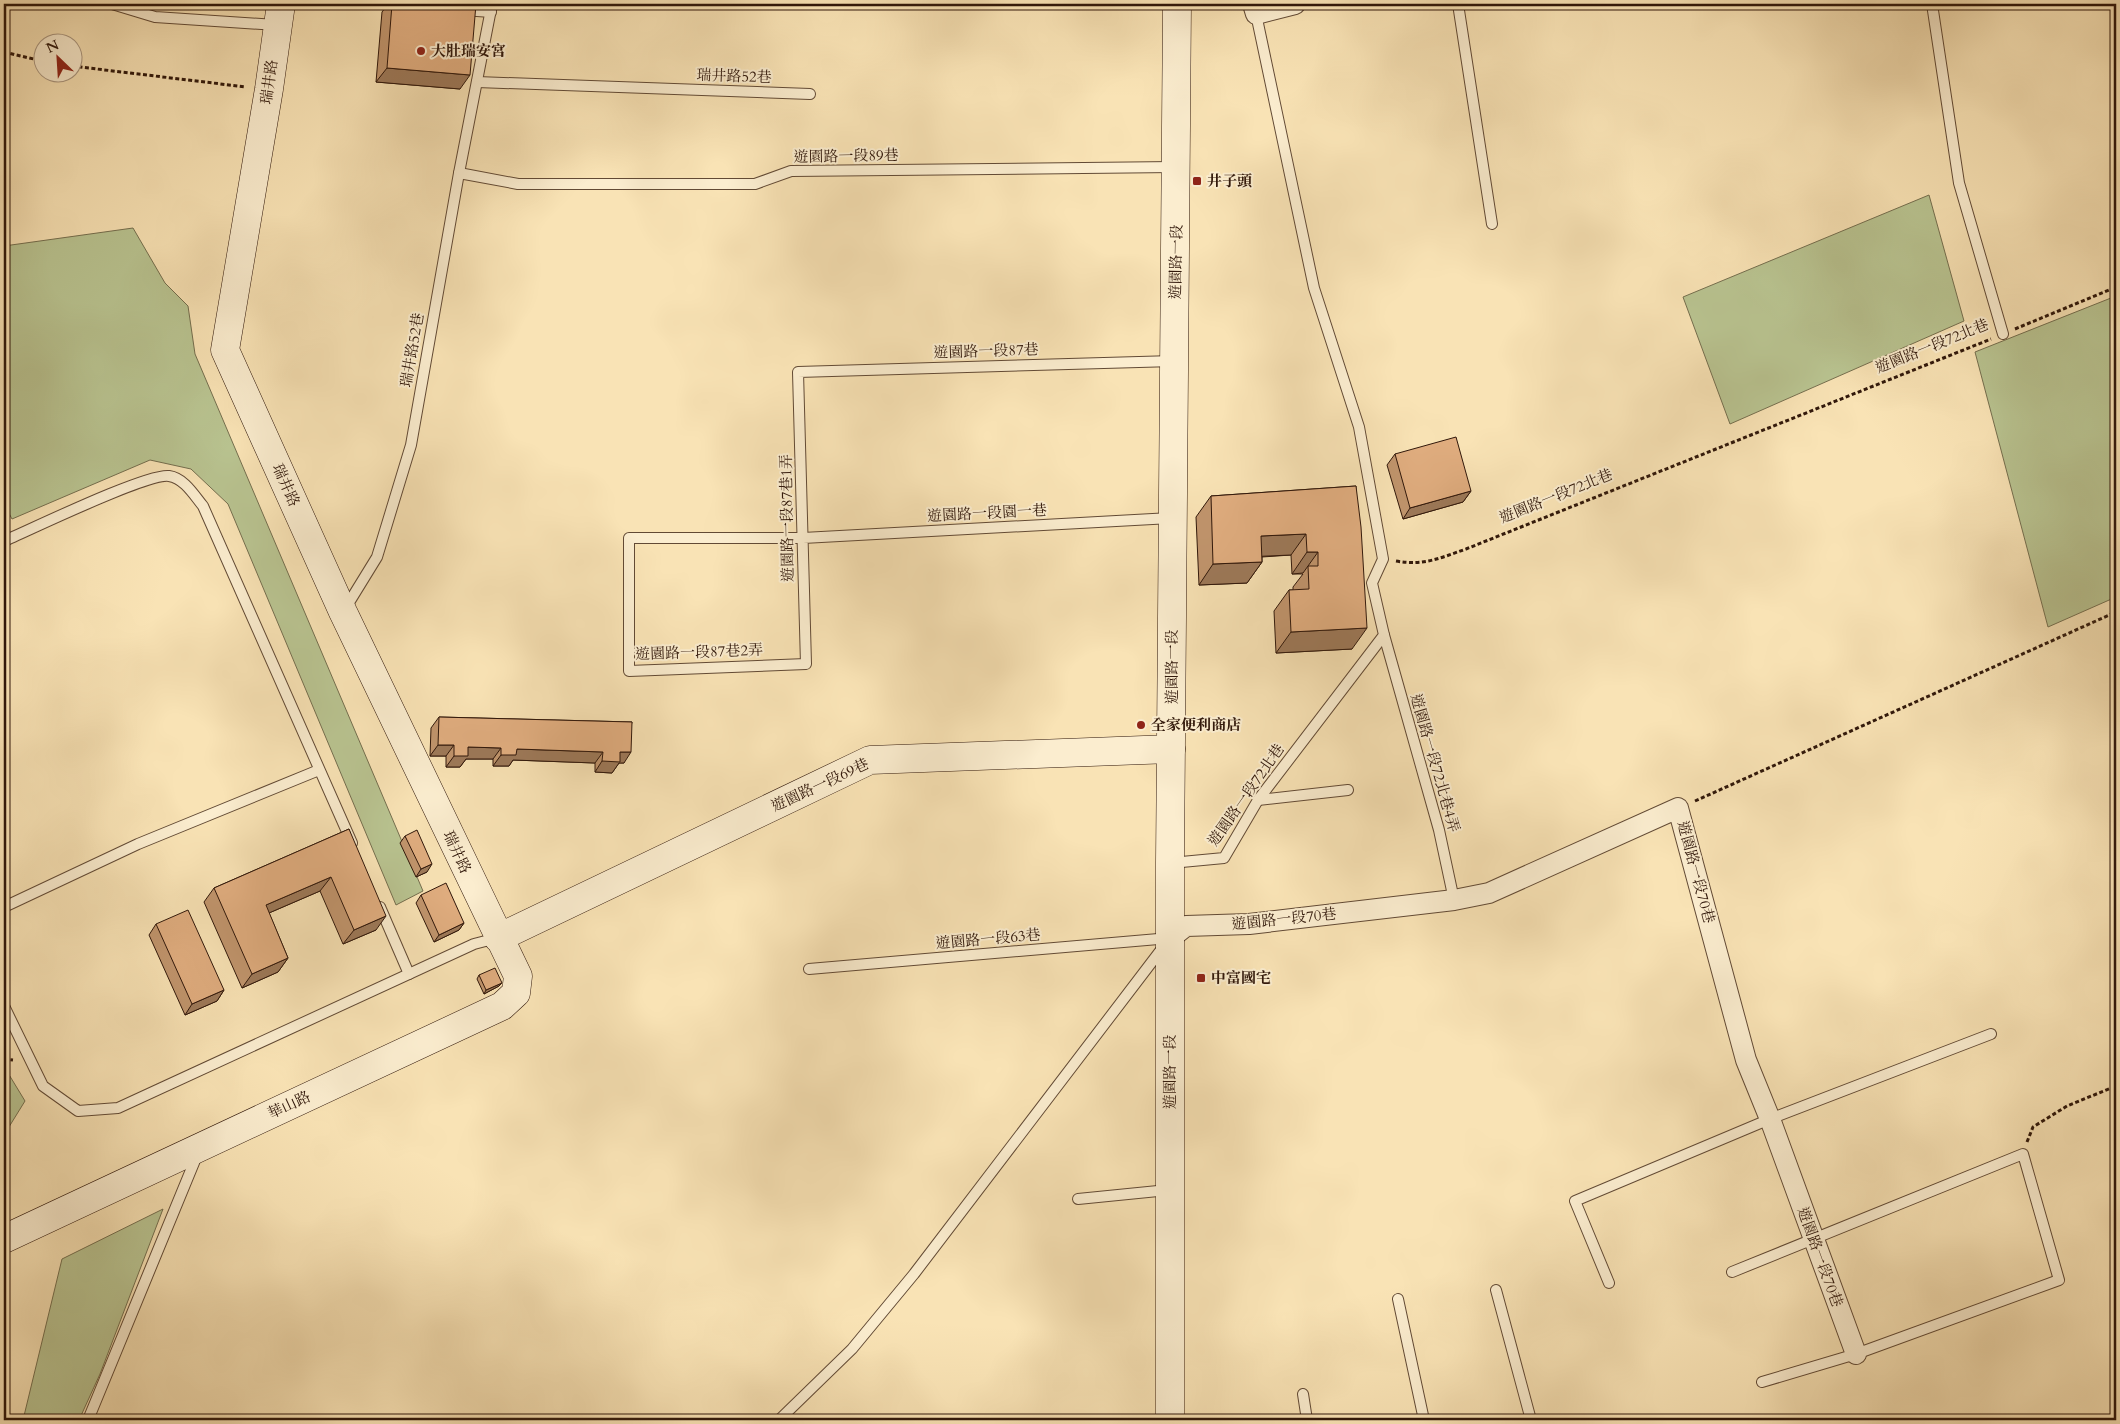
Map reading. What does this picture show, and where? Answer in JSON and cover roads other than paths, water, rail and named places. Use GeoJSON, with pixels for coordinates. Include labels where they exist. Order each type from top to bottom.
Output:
{"type":"FeatureCollection","features":[{"type":"Feature","properties":{"kind":"street","name":"遊園路一段"},"geometry":{"type":"LineString","coordinates":[[1170,1420],[1170,863],[1177,4]]}},
{"type":"Feature","properties":{"kind":"street"},"geometry":{"type":"LineString","coordinates":[[1254,9],[1295,4]]}},
{"type":"Feature","properties":{"kind":"street","name":"瑞井路"},"geometry":{"type":"LineString","coordinates":[[279,15],[269,90],[225,350],[343,612],[498,938]]}},
{"type":"Feature","properties":{"kind":"street","name":"遊園路一段69巷"},"geometry":{"type":"LineString","coordinates":[[498,938],[870,760],[1171,749]]}},
{"type":"Feature","properties":{"kind":"street","name":"遊園路一段70巷"},"geometry":{"type":"LineString","coordinates":[[1170,938],[1186,926],[1249,924],[1454,900],[1489,893],[1678,808],[1746,1060],[1770,1119],[1856,1354]]}},
{"type":"Feature","properties":{"kind":"street","name":"華山路"},"geometry":{"type":"LineString","coordinates":[[4,1239],[502,1006],[516,993],[518,976],[498,938]]}},
{"type":"Feature","properties":{"kind":"lane"},"geometry":{"type":"LineString","coordinates":[[112,4],[155,17],[279,15]]}},
{"type":"Feature","properties":{"kind":"lane"},"geometry":{"type":"LineString","coordinates":[[380,4],[407,6]]}},
{"type":"Feature","properties":{"kind":"lane"},"geometry":{"type":"LineString","coordinates":[[1458,4],[1492,224]]}},
{"type":"Feature","properties":{"kind":"lane"},"geometry":{"type":"LineString","coordinates":[[1932,4],[1960,184],[2003,334]]}},
{"type":"Feature","properties":{"kind":"lane","name":"瑞井路52巷"},"geometry":{"type":"LineString","coordinates":[[343,612],[377,557],[411,445],[459,173],[491,8],[454,9]]}},
{"type":"Feature","properties":{"kind":"lane"},"geometry":{"type":"LineString","coordinates":[[1254,9],[1314,288],[1359,427],[1383,559],[1372,583],[1384,635]]}},
{"type":"Feature","properties":{"kind":"lane","name":"瑞井路52巷"},"geometry":{"type":"LineString","coordinates":[[477,82],[810,94]]}},
{"type":"Feature","properties":{"kind":"lane","name":"遊園路一段89巷"},"geometry":{"type":"LineString","coordinates":[[459,173],[518,184],[755,184],[791,171],[1177,167]]}},
{"type":"Feature","properties":{"kind":"lane","name":"遊園路一段87巷"},"geometry":{"type":"LineString","coordinates":[[798,372],[1175,361]]}},
{"type":"Feature","properties":{"kind":"lane","name":"遊園路一段87巷1弄"},"geometry":{"type":"LineString","coordinates":[[798,372],[806,664]]}},
{"type":"Feature","properties":{"kind":"lane"},"geometry":{"type":"LineString","coordinates":[[4,541],[140,482],[169,476],[184,482],[203,506],[355,850]]}},
{"type":"Feature","properties":{"kind":"lane","name":"遊園路一段園一巷"},"geometry":{"type":"LineString","coordinates":[[803,538],[1173,518]]}},
{"type":"Feature","properties":{"kind":"lane","name":"遊園路一段87巷2弄"},"geometry":{"type":"LineString","coordinates":[[803,538],[629,538],[628,671],[806,664]]}},
{"type":"Feature","properties":{"kind":"lane","name":"遊園路一段72北巷"},"geometry":{"type":"LineString","coordinates":[[1170,863],[1224,858],[1258,800],[1384,635]]}},
{"type":"Feature","properties":{"kind":"lane","name":"遊園路一段72北巷4弄"},"geometry":{"type":"LineString","coordinates":[[1384,635],[1439,830],[1454,900]]}},
{"type":"Feature","properties":{"kind":"lane"},"geometry":{"type":"LineString","coordinates":[[4,907],[138,844],[319,770]]}},
{"type":"Feature","properties":{"kind":"lane"},"geometry":{"type":"LineString","coordinates":[[1258,800],[1348,790]]}},
{"type":"Feature","properties":{"kind":"lane"},"geometry":{"type":"LineString","coordinates":[[374,894],[409,974]]}},
{"type":"Feature","properties":{"kind":"lane"},"geometry":{"type":"LineString","coordinates":[[4,1006],[43,1086],[78,1111],[118,1108],[474,944],[498,938]]}},
{"type":"Feature","properties":{"kind":"lane"},"geometry":{"type":"LineString","coordinates":[[779,1420],[852,1349],[914,1274],[1170,938]]}},
{"type":"Feature","properties":{"kind":"lane","name":"遊園路一段63巷"},"geometry":{"type":"LineString","coordinates":[[809,969],[1170,938]]}},
{"type":"Feature","properties":{"kind":"lane"},"geometry":{"type":"LineString","coordinates":[[1609,1283],[1574,1201],[1770,1119],[1991,1034]]}},
{"type":"Feature","properties":{"kind":"lane"},"geometry":{"type":"LineString","coordinates":[[88,1420],[201,1146]]}},
{"type":"Feature","properties":{"kind":"lane"},"geometry":{"type":"LineString","coordinates":[[1732,1272],[2023,1154],[2059,1280],[1856,1354],[1762,1382]]}},
{"type":"Feature","properties":{"kind":"lane"},"geometry":{"type":"LineString","coordinates":[[1078,1199],[1169,1190]]}},
{"type":"Feature","properties":{"kind":"lane"},"geometry":{"type":"LineString","coordinates":[[1496,1290],[1531,1420]]}},
{"type":"Feature","properties":{"kind":"lane"},"geometry":{"type":"LineString","coordinates":[[1398,1299],[1424,1420]]}},
{"type":"Feature","properties":{"kind":"lane"},"geometry":{"type":"LineString","coordinates":[[1303,1394],[1307,1420]]}},
{"type":"Feature","properties":{"kind":"place","name":"大肚瑞安宮"},"geometry":{"type":"Point","coordinates":[421,51]}},
{"type":"Feature","properties":{"kind":"place","name":"井子頭"},"geometry":{"type":"Point","coordinates":[1197,181]}},
{"type":"Feature","properties":{"kind":"place","name":"全家便利商店"},"geometry":{"type":"Point","coordinates":[1141,725]}},
{"type":"Feature","properties":{"kind":"place","name":"中富國宅"},"geometry":{"type":"Point","coordinates":[1201,978]}}]}
